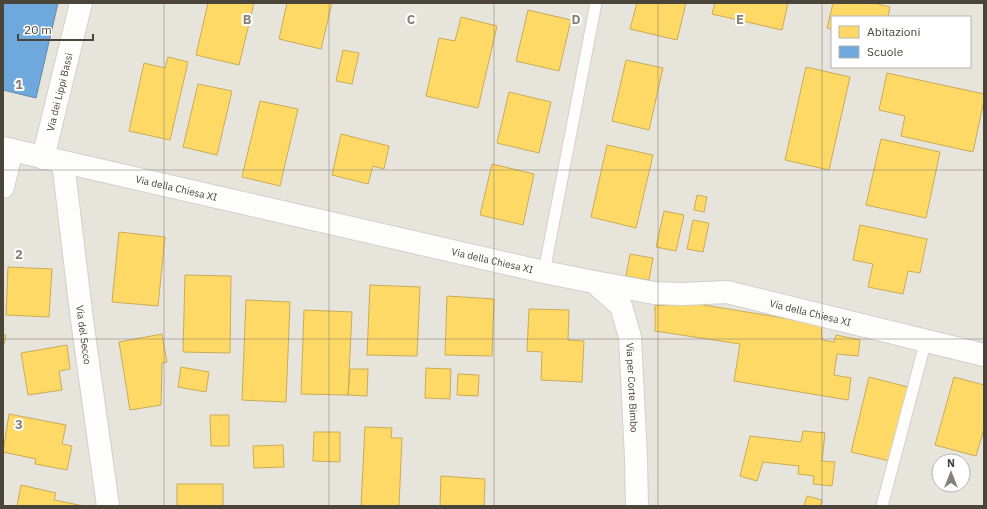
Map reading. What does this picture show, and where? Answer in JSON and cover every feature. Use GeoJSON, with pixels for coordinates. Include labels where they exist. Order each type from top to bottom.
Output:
{"type":"FeatureCollection","features":[{"type":"Feature","properties":{"kind":"street","name":"Via dei Lippi Bassi"},"geometry":{"type":"LineString","coordinates":[[53,160],[81,3]]}},
{"type":"Feature","properties":{"kind":"street","name":"Via della Chiesa XI"},"geometry":{"type":"LineString","coordinates":[[7,149],[544,272],[654,293],[683,294],[726,292],[984,355]]}},
{"type":"Feature","properties":{"kind":"street"},"geometry":{"type":"LineString","coordinates":[[3,187],[7,149]]}},
{"type":"Feature","properties":{"kind":"street","name":"Via del Secco"},"geometry":{"type":"LineString","coordinates":[[53,160],[82,320],[108,506]]}},
{"type":"Feature","properties":{"kind":"street","name":"Via per Corte Bimbo"},"geometry":{"type":"LineString","coordinates":[[594,282],[621,306],[630,337],[637,506]]}},
{"type":"Feature","properties":{"kind":"lane"},"geometry":{"type":"LineString","coordinates":[[544,272],[596,3]]}},
{"type":"Feature","properties":{"kind":"lane"},"geometry":{"type":"LineString","coordinates":[[882,506],[926,340]]}},
{"type":"Feature","properties":{"kind":"shaded area"},"geometry":{"type":"Polygon","coordinates":[[[3,3],[984,3],[984,506],[3,506],[3,3]]]}},
{"type":"Feature","properties":{"kind":"building: Abitazioni"},"geometry":{"type":"Polygon","coordinates":[[[208,3],[254,3],[239,65],[196,55],[208,3]]]}},
{"type":"Feature","properties":{"kind":"building: Abitazioni"},"geometry":{"type":"Polygon","coordinates":[[[287,3],[332,3],[321,49],[279,39],[287,3]]]}},
{"type":"Feature","properties":{"kind":"building: Abitazioni"},"geometry":{"type":"Polygon","coordinates":[[[637,3],[686,3],[677,40],[630,29],[637,3]]]}},
{"type":"Feature","properties":{"kind":"building: Abitazioni"},"geometry":{"type":"Polygon","coordinates":[[[715,3],[788,3],[782,30],[712,14],[715,3]]]}},
{"type":"Feature","properties":{"kind":"building: Abitazioni"},"geometry":{"type":"Polygon","coordinates":[[[833,3],[874,3],[890,7],[888,16],[831,16],[831,29],[827,28],[833,3]]]}},
{"type":"Feature","properties":{"kind":"building: Abitazioni"},"geometry":{"type":"Polygon","coordinates":[[[528,10],[571,20],[559,71],[516,61],[528,10]]]}},
{"type":"Feature","properties":{"kind":"building: Abitazioni"},"geometry":{"type":"Polygon","coordinates":[[[461,17],[497,26],[478,108],[426,96],[439,38],[455,41],[461,17]]]}},
{"type":"Feature","properties":{"kind":"building: Abitazioni"},"geometry":{"type":"Polygon","coordinates":[[[343,50],[359,53],[352,84],[336,81],[343,50]]]}},
{"type":"Feature","properties":{"kind":"building: Abitazioni"},"geometry":{"type":"Polygon","coordinates":[[[168,57],[188,62],[170,140],[129,131],[144,63],[165,68],[168,57]]]}},
{"type":"Feature","properties":{"kind":"building: Abitazioni"},"geometry":{"type":"Polygon","coordinates":[[[626,60],[663,68],[649,130],[612,121],[626,60]]]}},
{"type":"Feature","properties":{"kind":"building: Abitazioni"},"geometry":{"type":"Polygon","coordinates":[[[806,67],[850,77],[829,170],[785,160],[806,67]]]}},
{"type":"Feature","properties":{"kind":"building: Abitazioni"},"geometry":{"type":"Polygon","coordinates":[[[887,73],[984,94],[973,152],[901,136],[905,116],[879,110],[887,73]]]}},
{"type":"Feature","properties":{"kind":"building: Abitazioni"},"geometry":{"type":"Polygon","coordinates":[[[198,84],[232,91],[217,155],[183,147],[198,84]]]}},
{"type":"Feature","properties":{"kind":"building: Abitazioni"},"geometry":{"type":"Polygon","coordinates":[[[509,92],[551,102],[539,153],[497,143],[509,92]]]}},
{"type":"Feature","properties":{"kind":"building: Abitazioni"},"geometry":{"type":"Polygon","coordinates":[[[260,101],[298,109],[280,186],[242,177],[260,101]]]}},
{"type":"Feature","properties":{"kind":"building: Abitazioni"},"geometry":{"type":"Polygon","coordinates":[[[341,134],[389,146],[384,169],[373,166],[368,184],[332,175],[341,134]]]}},
{"type":"Feature","properties":{"kind":"building: Abitazioni"},"geometry":{"type":"Polygon","coordinates":[[[881,139],[940,152],[926,218],[866,205],[881,139]]]}},
{"type":"Feature","properties":{"kind":"building: Abitazioni"},"geometry":{"type":"Polygon","coordinates":[[[607,145],[653,155],[636,228],[591,217],[607,145]]]}},
{"type":"Feature","properties":{"kind":"building: Abitazioni"},"geometry":{"type":"Polygon","coordinates":[[[492,164],[534,174],[523,225],[480,215],[492,164]]]}},
{"type":"Feature","properties":{"kind":"building: Abitazioni"},"geometry":{"type":"Polygon","coordinates":[[[697,195],[707,197],[704,212],[694,210],[697,195]]]}},
{"type":"Feature","properties":{"kind":"building: Abitazioni"},"geometry":{"type":"Polygon","coordinates":[[[664,211],[684,215],[676,251],[656,247],[664,211]]]}},
{"type":"Feature","properties":{"kind":"building: Abitazioni"},"geometry":{"type":"Polygon","coordinates":[[[693,220],[709,223],[703,252],[687,249],[693,220]]]}},
{"type":"Feature","properties":{"kind":"building: Abitazioni"},"geometry":{"type":"Polygon","coordinates":[[[860,225],[927,239],[920,273],[908,271],[903,294],[868,287],[873,264],[853,260],[860,225]]]}},
{"type":"Feature","properties":{"kind":"building: Abitazioni"},"geometry":{"type":"Polygon","coordinates":[[[119,232],[165,237],[158,306],[112,302],[119,232]]]}},
{"type":"Feature","properties":{"kind":"building: Abitazioni"},"geometry":{"type":"Polygon","coordinates":[[[630,254],[653,258],[649,280],[626,276],[630,254]]]}},
{"type":"Feature","properties":{"kind":"building: Abitazioni"},"geometry":{"type":"Polygon","coordinates":[[[8,267],[52,269],[49,317],[6,315],[8,267]]]}},
{"type":"Feature","properties":{"kind":"building: Abitazioni"},"geometry":{"type":"Polygon","coordinates":[[[185,275],[231,276],[230,353],[183,352],[185,275]]]}},
{"type":"Feature","properties":{"kind":"building: Abitazioni"},"geometry":{"type":"Polygon","coordinates":[[[370,285],[420,287],[417,356],[367,355],[370,285]]]}},
{"type":"Feature","properties":{"kind":"building: Abitazioni"},"geometry":{"type":"Polygon","coordinates":[[[447,296],[494,299],[492,356],[445,355],[447,296]]]}},
{"type":"Feature","properties":{"kind":"building: Abitazioni"},"geometry":{"type":"Polygon","coordinates":[[[246,300],[290,302],[286,402],[242,400],[246,300]]]}},
{"type":"Feature","properties":{"kind":"building: Abitazioni"},"geometry":{"type":"Polygon","coordinates":[[[691,303],[821,324],[822,340],[834,342],[836,335],[860,340],[858,356],[837,354],[834,375],[851,378],[848,400],[734,381],[740,344],[655,331],[655,306],[691,303]]]}},
{"type":"Feature","properties":{"kind":"building: Abitazioni"},"geometry":{"type":"Polygon","coordinates":[[[529,309],[569,310],[568,340],[584,341],[582,382],[541,380],[542,352],[527,351],[529,309]]]}},
{"type":"Feature","properties":{"kind":"building: Abitazioni"},"geometry":{"type":"Polygon","coordinates":[[[304,310],[352,312],[348,395],[301,394],[304,310]]]}},
{"type":"Feature","properties":{"kind":"building: Abitazioni"},"geometry":{"type":"Polygon","coordinates":[[[162,334],[167,362],[162,363],[161,405],[130,410],[119,342],[162,334]]]}},
{"type":"Feature","properties":{"kind":"building: Abitazioni"},"geometry":{"type":"Polygon","coordinates":[[[3,335],[6,335],[3,348],[3,335]]]}},
{"type":"Feature","properties":{"kind":"building: Abitazioni"},"geometry":{"type":"Polygon","coordinates":[[[67,345],[70,369],[59,371],[62,390],[28,395],[21,353],[67,345]]]}},
{"type":"Feature","properties":{"kind":"building: Abitazioni"},"geometry":{"type":"Polygon","coordinates":[[[181,367],[209,372],[206,392],[178,387],[181,367]]]}},
{"type":"Feature","properties":{"kind":"building: Abitazioni"},"geometry":{"type":"Polygon","coordinates":[[[426,368],[451,369],[450,399],[425,398],[426,368]]]}},
{"type":"Feature","properties":{"kind":"building: Abitazioni"},"geometry":{"type":"Polygon","coordinates":[[[350,369],[368,369],[367,396],[348,395],[350,369]]]}},
{"type":"Feature","properties":{"kind":"building: Abitazioni"},"geometry":{"type":"Polygon","coordinates":[[[458,374],[479,375],[478,396],[457,395],[458,374]]]}},
{"type":"Feature","properties":{"kind":"building: Abitazioni"},"geometry":{"type":"Polygon","coordinates":[[[869,377],[908,387],[890,461],[851,452],[869,377]]]}},
{"type":"Feature","properties":{"kind":"building: Abitazioni"},"geometry":{"type":"Polygon","coordinates":[[[954,377],[984,385],[984,429],[976,456],[971,455],[971,453],[965,453],[935,445],[954,377]]]}},
{"type":"Feature","properties":{"kind":"building: Abitazioni"},"geometry":{"type":"Polygon","coordinates":[[[9,414],[66,425],[62,444],[72,446],[67,470],[35,464],[36,459],[3,452],[9,414]]]}},
{"type":"Feature","properties":{"kind":"building: Abitazioni"},"geometry":{"type":"Polygon","coordinates":[[[210,415],[229,415],[229,446],[211,446],[210,415]]]}},
{"type":"Feature","properties":{"kind":"building: Abitazioni"},"geometry":{"type":"Polygon","coordinates":[[[365,427],[392,428],[391,438],[402,438],[399,506],[361,506],[365,427]]]}},
{"type":"Feature","properties":{"kind":"building: Abitazioni"},"geometry":{"type":"Polygon","coordinates":[[[803,431],[825,433],[822,461],[835,462],[832,486],[813,484],[814,476],[798,474],[799,466],[763,462],[757,481],[740,476],[750,436],[801,442],[803,431]]]}},
{"type":"Feature","properties":{"kind":"building: Abitazioni"},"geometry":{"type":"Polygon","coordinates":[[[314,432],[340,432],[340,462],[313,461],[314,432]]]}},
{"type":"Feature","properties":{"kind":"building: Abitazioni"},"geometry":{"type":"Polygon","coordinates":[[[283,445],[284,467],[254,468],[253,446],[283,445]]]}},
{"type":"Feature","properties":{"kind":"building: Abitazioni"},"geometry":{"type":"Polygon","coordinates":[[[441,476],[485,479],[484,506],[440,506],[441,476]]]}},
{"type":"Feature","properties":{"kind":"building: Abitazioni"},"geometry":{"type":"Polygon","coordinates":[[[177,484],[223,484],[223,506],[177,506],[177,484]]]}},
{"type":"Feature","properties":{"kind":"building: Abitazioni"},"geometry":{"type":"Polygon","coordinates":[[[21,485],[56,493],[54,500],[84,506],[17,506],[21,485]]]}},
{"type":"Feature","properties":{"kind":"building: Abitazioni"},"geometry":{"type":"Polygon","coordinates":[[[807,496],[822,500],[820,506],[804,506],[807,496]]]}},
{"type":"Feature","properties":{"kind":"building: Scuole"},"geometry":{"type":"Polygon","coordinates":[[[3,3],[58,3],[36,98],[3,90],[3,3]]]}}]}
